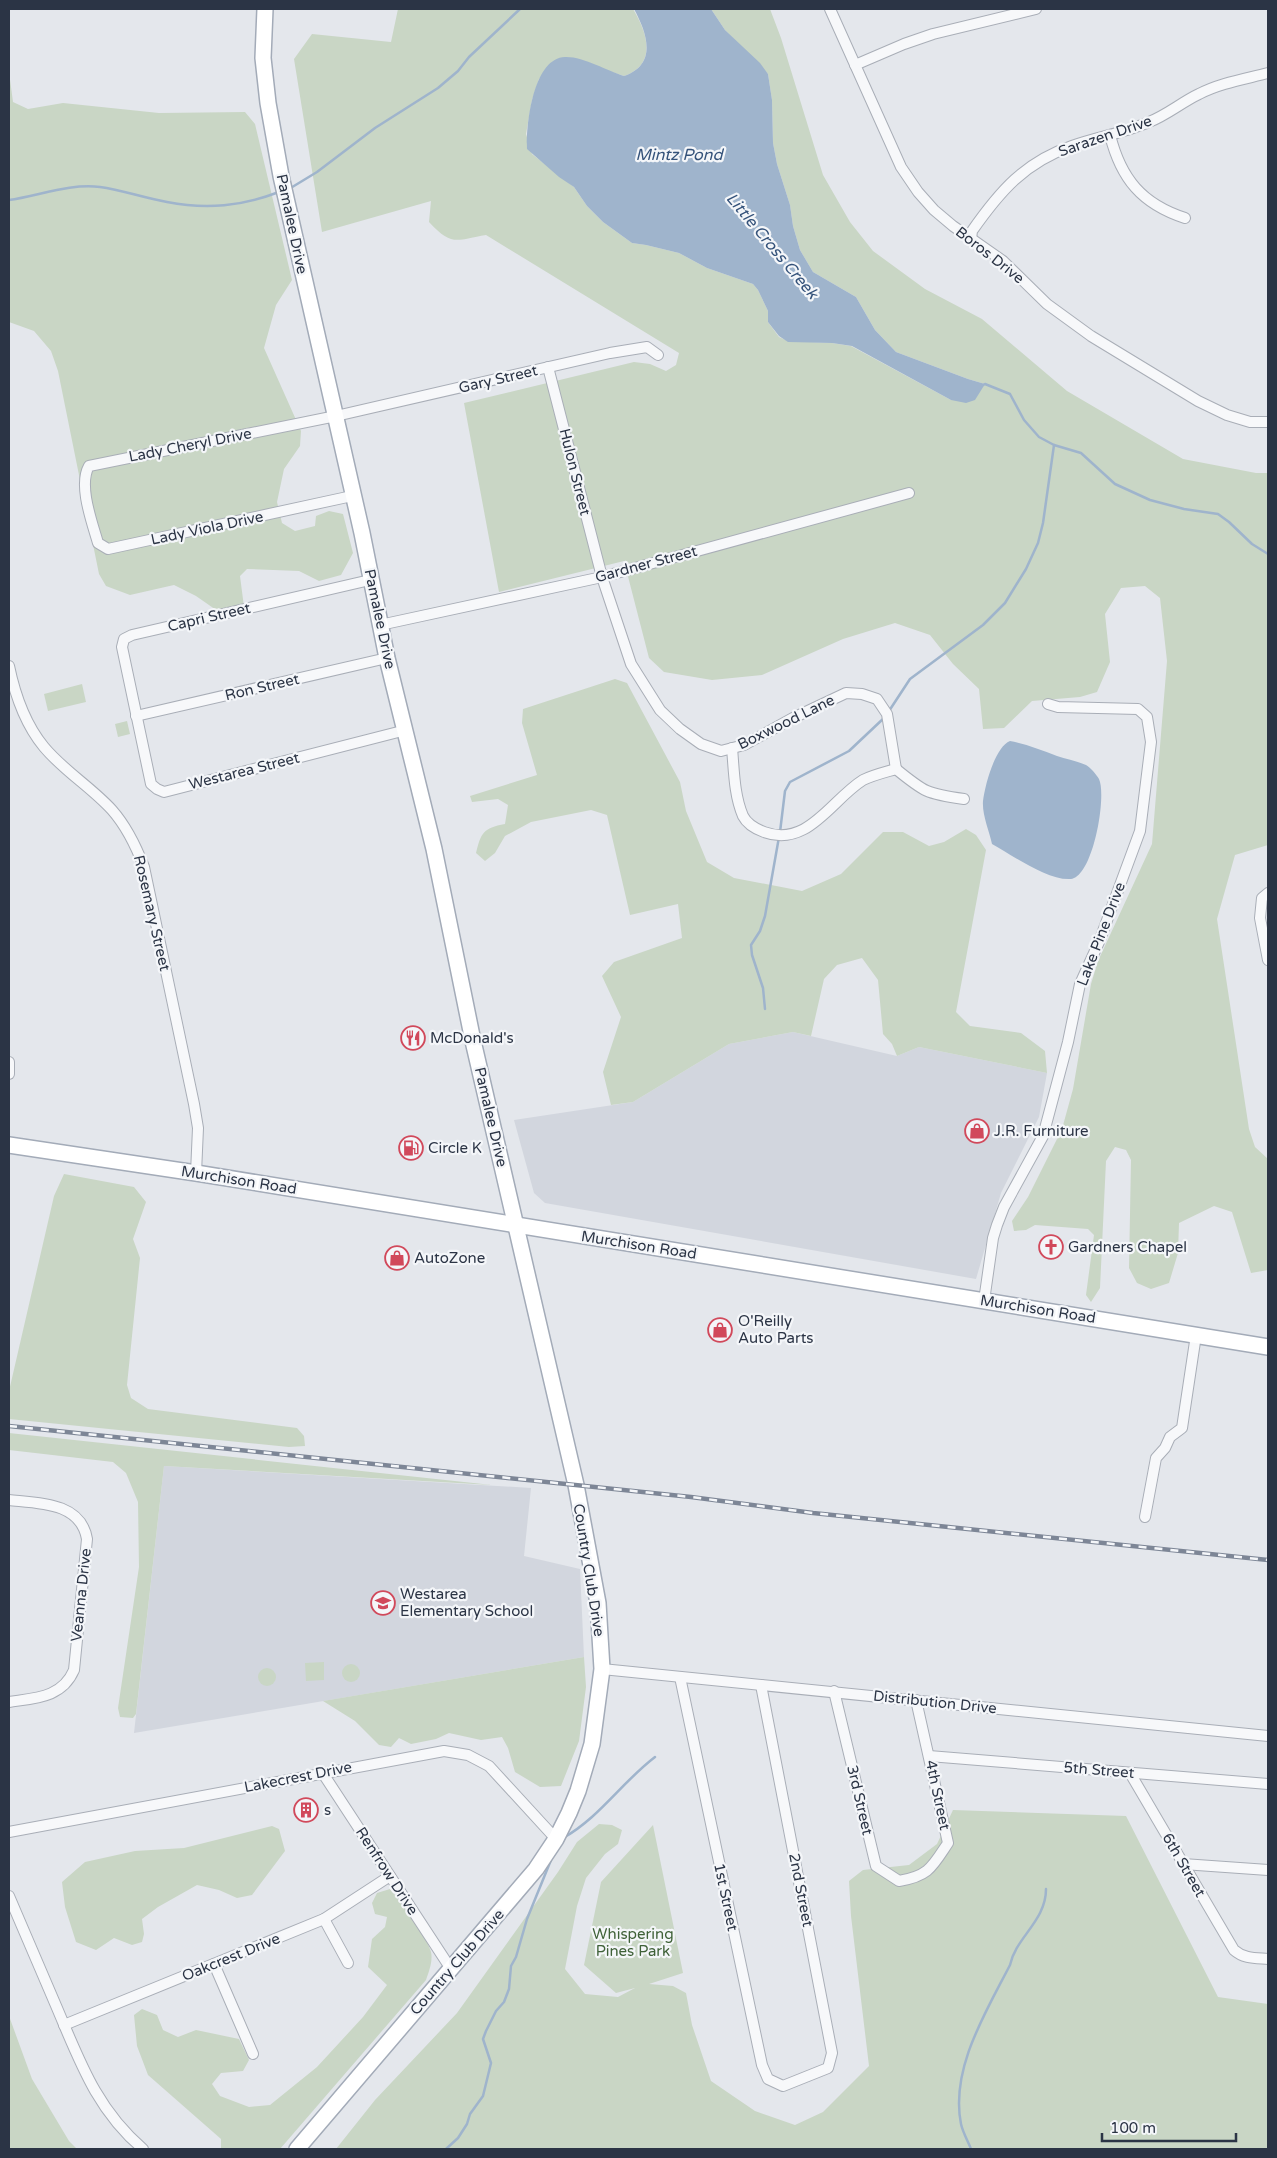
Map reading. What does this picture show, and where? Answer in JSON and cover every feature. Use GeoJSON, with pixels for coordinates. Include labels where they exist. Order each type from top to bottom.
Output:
{"type":"FeatureCollection","features":[{"type":"Feature","properties":{"kind":"main road","name":"Pamalee Drive"},"geometry":{"type":"LineString","coordinates":[[265,9],[263,58],[275,144],[320,354],[336,416],[387,658],[434,848],[473,1041],[518,1226]]}},
{"type":"Feature","properties":{"kind":"main road","name":"Murchison Road"},"geometry":{"type":"LineString","coordinates":[[9,1145],[196,1172],[518,1226],[1268,1346]]}},
{"type":"Feature","properties":{"kind":"main road","name":"Country Club Drive"},"geometry":{"type":"LineString","coordinates":[[296,2149],[536,1870],[556,1839],[575,1798],[586,1768],[597,1714],[602,1669],[598,1603],[576,1485],[518,1226]]}},
{"type":"Feature","properties":{"kind":"street","name":"Boros Drive"},"geometry":{"type":"LineString","coordinates":[[830,9],[907,178],[934,210],[1003,261],[1047,304],[1090,336],[1198,401],[1227,415],[1250,422],[1268,422]]}},
{"type":"Feature","properties":{"kind":"street"},"geometry":{"type":"LineString","coordinates":[[855,65],[933,34],[1036,9]]}},
{"type":"Feature","properties":{"kind":"street","name":"Sarazen Drive"},"geometry":{"type":"LineString","coordinates":[[971,239],[972,231],[993,201],[1019,175],[1050,155],[1072,146],[1150,122],[1198,94],[1215,87],[1268,73]]}},
{"type":"Feature","properties":{"kind":"street"},"geometry":{"type":"LineString","coordinates":[[1110,135],[1122,170],[1137,190],[1167,213],[1185,218]]}},
{"type":"Feature","properties":{"kind":"street","name":"Gary Street"},"geometry":{"type":"LineString","coordinates":[[336,416],[647,347],[658,355]]}},
{"type":"Feature","properties":{"kind":"street","name":"Hulon Street"},"geometry":{"type":"LineString","coordinates":[[548,368],[602,577]]}},
{"type":"Feature","properties":{"kind":"street","name":"Lady Cheryl Drive"},"geometry":{"type":"LineString","coordinates":[[89,509],[84,475],[89,466],[336,416]]}},
{"type":"Feature","properties":{"kind":"street","name":"Gardner Street"},"geometry":{"type":"LineString","coordinates":[[380,625],[602,577],[909,493]]}},
{"type":"Feature","properties":{"kind":"street","name":"Lady Viola Drive"},"geometry":{"type":"LineString","coordinates":[[89,509],[98,543],[108,549],[352,496]]}},
{"type":"Feature","properties":{"kind":"street","name":"Boxwood Lane"},"geometry":{"type":"LineString","coordinates":[[602,577],[631,664],[660,710],[680,729],[701,744],[721,751],[744,745],[793,718],[846,694],[862,694],[877,699],[887,714],[896,769]]}},
{"type":"Feature","properties":{"kind":"street","name":"Capri Street"},"geometry":{"type":"LineString","coordinates":[[136,716],[122,647],[124,639],[132,635],[370,580]]}},
{"type":"Feature","properties":{"kind":"street","name":"Ron Street"},"geometry":{"type":"LineString","coordinates":[[136,716],[387,658]]}},
{"type":"Feature","properties":{"kind":"street","name":"Rosemary Street"},"geometry":{"type":"LineString","coordinates":[[9,666],[18,700],[34,732],[57,760],[111,809],[129,833],[138,850],[144,867],[194,1104],[198,1137],[196,1172]]}},
{"type":"Feature","properties":{"kind":"street","name":"Lake Pine Drive"},"geometry":{"type":"LineString","coordinates":[[984,1301],[993,1238],[1004,1207],[1043,1136],[1068,1042],[1080,984],[1099,942],[1140,831],[1151,742],[1147,717],[1138,709],[1058,707],[1048,704]]}},
{"type":"Feature","properties":{"kind":"street","name":"Westarea Street"},"geometry":{"type":"LineString","coordinates":[[136,716],[151,784],[164,792],[406,730]]}},
{"type":"Feature","properties":{"kind":"street"},"geometry":{"type":"LineString","coordinates":[[732,748],[738,800],[744,818],[755,829],[772,835],[795,834],[810,827],[849,790],[865,779],[896,769],[918,788],[935,795],[964,799]]}},
{"type":"Feature","properties":{"kind":"street"},"geometry":{"type":"LineString","coordinates":[[1268,893],[1262,898],[1260,918],[1268,960]]}},
{"type":"Feature","properties":{"kind":"street"},"geometry":{"type":"LineString","coordinates":[[9,1062],[9,1074]]}},
{"type":"Feature","properties":{"kind":"street"},"geometry":{"type":"LineString","coordinates":[[1145,1517],[1156,1458],[1165,1448],[1170,1437],[1182,1428],[1196,1335]]}},
{"type":"Feature","properties":{"kind":"street","name":"Veanna Drive"},"geometry":{"type":"LineString","coordinates":[[9,1500],[49,1504],[61,1508],[81,1522],[87,1539],[75,1661],[71,1676],[64,1686],[49,1696],[9,1702]]}},
{"type":"Feature","properties":{"kind":"street","name":"Distribution Drive"},"geometry":{"type":"LineString","coordinates":[[602,1669],[1268,1736]]}},
{"type":"Feature","properties":{"kind":"street","name":"1st Street"},"geometry":{"type":"LineString","coordinates":[[680,1677],[762,2065],[768,2079],[783,2086],[803,2078]]}},
{"type":"Feature","properties":{"kind":"street","name":"2nd Street"},"geometry":{"type":"LineString","coordinates":[[761,1685],[832,2053],[828,2068],[803,2078]]}},
{"type":"Feature","properties":{"kind":"street","name":"3rd Street"},"geometry":{"type":"LineString","coordinates":[[834,1691],[876,1866],[899,1881],[916,1878]]}},
{"type":"Feature","properties":{"kind":"street","name":"4th Street"},"geometry":{"type":"LineString","coordinates":[[916,1700],[948,1843],[931,1869],[916,1878]]}},
{"type":"Feature","properties":{"kind":"street","name":"Lakecrest Drive"},"geometry":{"type":"LineString","coordinates":[[9,1832],[432,1752],[456,1752],[468,1755],[484,1763],[498,1774],[556,1839]]}},
{"type":"Feature","properties":{"kind":"street","name":"5th Street"},"geometry":{"type":"LineString","coordinates":[[930,1756],[1268,1784]]}},
{"type":"Feature","properties":{"kind":"street","name":"Renfrow Drive"},"geometry":{"type":"LineString","coordinates":[[322,1772],[451,1969]]}},
{"type":"Feature","properties":{"kind":"street","name":"6th Street"},"geometry":{"type":"LineString","coordinates":[[1130,1772],[1234,1950],[1240,1956],[1268,1960]]}},
{"type":"Feature","properties":{"kind":"street"},"geometry":{"type":"LineString","coordinates":[[1183,1864],[1268,1870]]}},
{"type":"Feature","properties":{"kind":"street","name":"Oakcrest Drive"},"geometry":{"type":"LineString","coordinates":[[64,2025],[324,1919],[390,1876]]}},
{"type":"Feature","properties":{"kind":"street"},"geometry":{"type":"LineString","coordinates":[[9,1896],[88,2081],[131,2139],[144,2149]]}},
{"type":"Feature","properties":{"kind":"street"},"geometry":{"type":"LineString","coordinates":[[324,1919],[348,1963]]}},
{"type":"Feature","properties":{"kind":"street"},"geometry":{"type":"LineString","coordinates":[[214,1964],[253,2054]]}},
{"type":"Feature","properties":{"kind":"shaded area"},"geometry":{"type":"Polygon","coordinates":[[[793,1032],[897,1056],[919,1047],[1047,1073],[1039,1117],[1001,1193],[976,1279],[545,1203],[534,1193],[514,1120],[633,1102],[729,1044],[793,1032]]]}},
{"type":"Feature","properties":{"kind":"shaded area"},"geometry":{"type":"Polygon","coordinates":[[[164,1466],[531,1488],[524,1556],[580,1569],[584,1657],[134,1733],[164,1466]]]}},
{"type":"Feature","properties":{"kind":"green space"},"geometry":{"type":"Polygon","coordinates":[[[398,9],[633,9],[645,37],[645,56],[642,64],[635,71],[624,76],[566,57],[539,79],[532,100],[526,134],[532,154],[574,187],[587,206],[603,222],[632,243],[679,253],[707,268],[753,284],[768,311],[768,322],[779,337],[788,341],[851,346],[951,400],[985,384],[896,352],[875,330],[856,297],[813,272],[800,250],[773,143],[772,100],[768,74],[725,30],[711,9],[770,9],[781,38],[823,175],[850,222],[873,251],[925,289],[982,319],[1067,391],[1183,459],[1256,473],[1268,473],[1268,845],[1235,855],[1217,919],[1249,1129],[1255,1147],[1268,1159],[1268,1270],[1251,1273],[1232,1212],[1214,1206],[1179,1223],[1178,1253],[1169,1283],[1151,1289],[1137,1283],[1129,1268],[1131,1160],[1126,1150],[1115,1147],[1106,1161],[1100,1288],[1091,1302],[1086,1295],[1094,1235],[1088,1229],[1035,1225],[1026,1230],[1014,1231],[1012,1221],[1028,1197],[1062,1129],[1073,1089],[1091,984],[1098,961],[1152,844],[1167,661],[1160,598],[1145,586],[1121,588],[1105,614],[1110,662],[1097,692],[1080,697],[1032,701],[1004,728],[983,729],[979,689],[953,664],[930,635],[895,623],[843,639],[762,675],[712,680],[664,672],[649,658],[624,561],[499,592],[464,403],[634,362],[650,364],[666,371],[676,365],[679,353],[486,235],[455,240],[443,235],[429,222],[431,201],[322,232],[294,59],[312,34],[391,42],[398,9]]]}},
{"type":"Feature","properties":{"kind":"green space"},"geometry":{"type":"Polygon","coordinates":[[[9,72],[13,102],[28,109],[63,103],[159,113],[245,112],[255,124],[292,280],[276,305],[264,348],[301,431],[300,446],[284,469],[277,502],[282,523],[295,531],[315,526],[316,516],[329,511],[343,514],[353,553],[341,575],[319,581],[299,571],[247,569],[240,576],[244,607],[219,612],[196,596],[174,585],[130,595],[106,586],[99,574],[58,371],[51,351],[34,331],[9,322],[9,72]]]}},
{"type":"Feature","properties":{"kind":"green space"},"geometry":{"type":"Polygon","coordinates":[[[615,679],[627,683],[680,782],[686,811],[707,862],[734,878],[802,891],[841,874],[883,832],[903,832],[929,846],[944,842],[966,829],[976,835],[986,850],[956,1012],[970,1026],[1021,1033],[1045,1051],[1047,1073],[919,1047],[897,1056],[892,1044],[883,1034],[878,980],[862,958],[837,965],[824,979],[811,1036],[793,1032],[729,1044],[633,1102],[611,1105],[603,1072],[621,1017],[602,976],[614,962],[682,938],[678,904],[630,915],[607,815],[591,810],[531,822],[505,836],[495,853],[485,861],[476,853],[482,836],[484,832],[492,827],[505,824],[508,805],[498,799],[472,802],[470,796],[537,775],[522,723],[523,709],[615,679]]]}},
{"type":"Feature","properties":{"kind":"green space"},"geometry":{"type":"Polygon","coordinates":[[[82,684],[86,702],[48,711],[44,694],[82,684]]]}},
{"type":"Feature","properties":{"kind":"green space"},"geometry":{"type":"Polygon","coordinates":[[[127,721],[130,734],[118,737],[115,724],[127,721]]]}},
{"type":"Feature","properties":{"kind":"green space"},"geometry":{"type":"Polygon","coordinates":[[[64,1174],[134,1187],[146,1202],[133,1239],[140,1258],[127,1385],[131,1398],[148,1409],[297,1428],[304,1436],[305,1446],[289,1447],[9,1419],[9,1391],[54,1196],[64,1174]]]}},
{"type":"Feature","properties":{"kind":"green space"},"geometry":{"type":"Polygon","coordinates":[[[9,1433],[492,1485],[164,1466],[136,1714],[133,1718],[120,1717],[118,1708],[139,1567],[138,1502],[126,1473],[113,1462],[9,1450],[9,1433]]]}},
{"type":"Feature","properties":{"kind":"green space"},"geometry":{"type":"Polygon","coordinates":[[[584,1657],[586,1687],[579,1741],[561,1786],[540,1787],[515,1772],[508,1748],[502,1737],[481,1740],[449,1733],[436,1739],[411,1744],[399,1738],[391,1747],[379,1745],[355,1721],[323,1701],[584,1657]]]}},
{"type":"Feature","properties":{"kind":"green space"},"geometry":{"type":"Polygon","coordinates":[[[324,1662],[324,1680],[306,1681],[305,1663],[324,1662]]]}},
{"type":"Feature","properties":{"kind":"green space"},"geometry":{"type":"Polygon","coordinates":[[[351,1664],[357,1667],[360,1673],[357,1679],[351,1682],[345,1679],[342,1673],[345,1667],[351,1664]]]}},
{"type":"Feature","properties":{"kind":"green space"},"geometry":{"type":"Polygon","coordinates":[[[267,1668],[273,1671],[276,1677],[273,1683],[267,1686],[261,1683],[258,1677],[261,1671],[267,1668]]]}},
{"type":"Feature","properties":{"kind":"green space","name":"Whispering Pines Park"},"geometry":{"type":"Polygon","coordinates":[[[953,1810],[1126,1816],[1218,1997],[1268,2004],[1268,2149],[336,2149],[375,2100],[457,2013],[558,1872],[577,1842],[599,1824],[612,1825],[622,1830],[618,1844],[605,1854],[586,1878],[577,1906],[565,1969],[585,1994],[618,1997],[635,1988],[616,1993],[584,1965],[601,1882],[653,1825],[683,1973],[649,1984],[673,1986],[686,1993],[692,2025],[711,2081],[755,2111],[795,2125],[823,2112],[869,2066],[851,1916],[849,1881],[863,1870],[909,1865],[937,1844],[953,1810]]]}},
{"type":"Feature","properties":{"kind":"green space"},"geometry":{"type":"Polygon","coordinates":[[[272,1826],[279,1829],[285,1851],[252,1895],[237,1898],[219,1890],[197,1885],[158,1907],[142,1919],[144,1934],[142,1942],[132,1945],[114,1938],[96,1950],[76,1942],[65,1907],[62,1882],[85,1862],[135,1851],[184,1848],[272,1826]]]}},
{"type":"Feature","properties":{"kind":"green space"},"geometry":{"type":"Polygon","coordinates":[[[390,1889],[413,1920],[431,1952],[426,1980],[280,2149],[221,2149],[221,2139],[148,2075],[137,2046],[134,2015],[142,2009],[157,2015],[163,2030],[178,2037],[196,2030],[239,2039],[249,2060],[243,2071],[221,2073],[212,2084],[220,2096],[249,2107],[270,2105],[317,2067],[363,2017],[387,1985],[368,1967],[372,1939],[385,1927],[387,1917],[375,1914],[372,1903],[377,1893],[390,1889]]]}},
{"type":"Feature","properties":{"kind":"green space"},"geometry":{"type":"Polygon","coordinates":[[[9,2016],[32,2079],[69,2141],[77,2149],[9,2149],[9,2016]]]}},
{"type":"Feature","properties":{"kind":"water","name":"Mintz Pond"},"geometry":{"type":"Polygon","coordinates":[[[634,9],[711,9],[725,30],[760,63],[768,74],[772,100],[773,143],[777,164],[790,205],[793,226],[800,250],[813,272],[856,297],[875,330],[896,352],[985,384],[975,400],[966,403],[951,400],[852,346],[832,343],[788,342],[779,336],[768,322],[768,311],[753,284],[707,268],[679,253],[632,243],[603,222],[587,206],[574,187],[559,177],[527,149],[528,125],[534,94],[545,68],[554,60],[572,57],[624,76],[635,71],[642,64],[646,56],[646,38],[634,9]]]}},
{"type":"Feature","properties":{"kind":"water"},"geometry":{"type":"Polygon","coordinates":[[[1010,741],[1079,762],[1086,765],[1099,779],[1101,802],[1092,851],[1079,875],[1071,879],[1062,879],[1041,872],[992,844],[984,812],[984,794],[995,758],[1010,741]]]}},
{"type":"Feature","properties":{"kind":"waterway"},"geometry":{"type":"LineString","coordinates":[[289,189],[317,172],[375,128],[438,88],[458,71],[469,57],[520,9]]}},
{"type":"Feature","properties":{"kind":"waterway"},"geometry":{"type":"LineString","coordinates":[[9,200],[66,188],[89,186],[108,188],[182,204],[210,206],[252,201],[279,192]]}},
{"type":"Feature","properties":{"kind":"waterway","name":"Little Cross Creek"},"geometry":{"type":"LineString","coordinates":[[983,385],[985,384],[1010,394],[1024,420],[1039,437],[1054,445],[1081,453],[1115,484],[1150,500],[1184,509],[1218,514],[1252,544],[1268,554]]}},
{"type":"Feature","properties":{"kind":"waterway"},"geometry":{"type":"LineString","coordinates":[[889,711],[910,679],[983,625],[1005,603],[1026,569],[1038,543],[1043,523],[1054,445]]}},
{"type":"Feature","properties":{"kind":"waterway"},"geometry":{"type":"LineString","coordinates":[[780,832],[785,791],[790,782],[849,751],[884,718]]}},
{"type":"Feature","properties":{"kind":"waterway"},"geometry":{"type":"LineString","coordinates":[[765,1009],[763,988],[752,955],[751,945],[760,931],[765,916],[779,837]]}},
{"type":"Feature","properties":{"kind":"waterway"},"geometry":{"type":"LineString","coordinates":[[563,1838],[588,1820],[655,1757]]}},
{"type":"Feature","properties":{"kind":"waterway"},"geometry":{"type":"LineString","coordinates":[[446,2149],[458,2138],[467,2124],[470,2114],[483,2096],[491,2063],[483,2039],[496,2011],[504,2002],[509,1989],[511,1966],[516,1957],[527,1919],[551,1860]]}},
{"type":"Feature","properties":{"kind":"waterway"},"geometry":{"type":"LineString","coordinates":[[971,2149],[961,2124],[959,2103],[965,2062],[972,2041],[1010,1965],[1013,1955],[1041,1910],[1045,1900],[1046,1889]]}},
{"type":"Feature","properties":{"kind":"railway"},"geometry":{"type":"LineString","coordinates":[[9,1426],[691,1497],[813,1513],[1268,1560]]}},
{"type":"Feature","properties":{"kind":"place","name":"McDonald's"},"geometry":{"type":"Point","coordinates":[413,1038]}},
{"type":"Feature","properties":{"kind":"place","name":"J.R. Furniture"},"geometry":{"type":"Point","coordinates":[977,1131]}},
{"type":"Feature","properties":{"kind":"place","name":"Circle K"},"geometry":{"type":"Point","coordinates":[411,1148]}},
{"type":"Feature","properties":{"kind":"place","name":"Gardners Chapel"},"geometry":{"type":"Point","coordinates":[1051,1247]}},
{"type":"Feature","properties":{"kind":"place","name":"AutoZone"},"geometry":{"type":"Point","coordinates":[397,1258]}},
{"type":"Feature","properties":{"kind":"place","name":"O'Reilly Auto Parts"},"geometry":{"type":"Point","coordinates":[720,1330]}},
{"type":"Feature","properties":{"kind":"place","name":"Westarea Elementary School"},"geometry":{"type":"Point","coordinates":[383,1603]}},
{"type":"Feature","properties":{"kind":"place","name":"s"},"geometry":{"type":"Point","coordinates":[306,1810]}}]}
